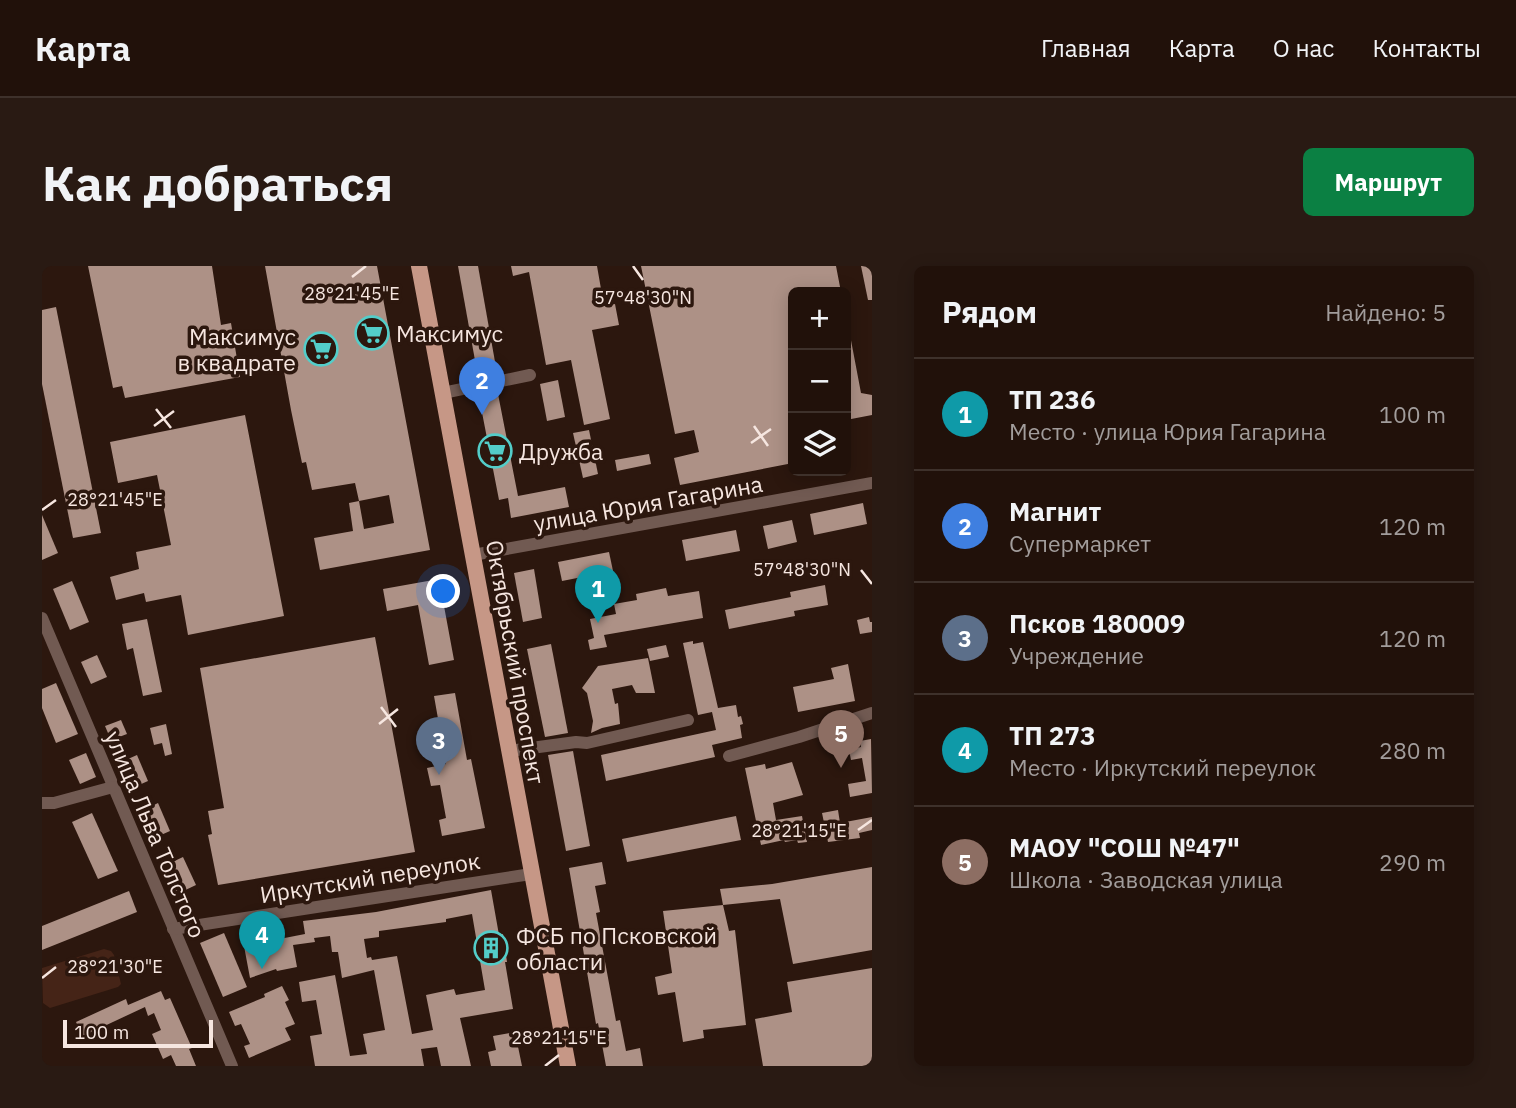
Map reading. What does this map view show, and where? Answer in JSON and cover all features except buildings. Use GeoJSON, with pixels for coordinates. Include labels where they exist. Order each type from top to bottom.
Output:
{"type":"FeatureCollection","features":[{"type":"Feature","properties":{"kind":"main road","name":"Октябрьский проспект"},"geometry":{"type":"LineString","coordinates":[[419,266],[568,1066]]}},
{"type":"Feature","properties":{"kind":"street"},"geometry":{"type":"LineString","coordinates":[[443,393],[530,374]]}},
{"type":"Feature","properties":{"kind":"street","name":"улица Юрия Гагарина"},"geometry":{"type":"LineString","coordinates":[[473,555],[872,483]]}},
{"type":"Feature","properties":{"kind":"street","name":"улица Льва Толстого"},"geometry":{"type":"LineString","coordinates":[[42,618],[232,1066]]}},
{"type":"Feature","properties":{"kind":"street"},"geometry":{"type":"LineString","coordinates":[[729,756],[872,713]]}},
{"type":"Feature","properties":{"kind":"street"},"geometry":{"type":"LineString","coordinates":[[509,751],[576,742],[587,743],[688,720]]}},
{"type":"Feature","properties":{"kind":"street"},"geometry":{"type":"LineString","coordinates":[[42,803],[54,803],[113,787]]}},
{"type":"Feature","properties":{"kind":"street","name":"Иркутский переулок"},"geometry":{"type":"LineString","coordinates":[[173,929],[531,874]]}},
{"type":"Feature","properties":{"kind":"shaded area"},"geometry":{"type":"Polygon","coordinates":[[[104,949],[114,955],[121,984],[118,987],[50,1008],[43,1003],[42,968],[104,949]]]}},
{"type":"Feature","properties":{"kind":"place","name":"Максимус"},"geometry":{"type":"Point","coordinates":[372,333]}},
{"type":"Feature","properties":{"kind":"place","name":"Максимус в квадрате"},"geometry":{"type":"Point","coordinates":[321,349]}},
{"type":"Feature","properties":{"kind":"place","name":"Магнит"},"geometry":{"type":"Point","coordinates":[482,415]}},
{"type":"Feature","properties":{"kind":"place","name":"Дружба"},"geometry":{"type":"Point","coordinates":[495,451]}},
{"type":"Feature","properties":{"kind":"place","name":"ТП 236"},"geometry":{"type":"Point","coordinates":[598,623]}},
{"type":"Feature","properties":{"kind":"place","name":"МАОУ \"СОШ №47\""},"geometry":{"type":"Point","coordinates":[841,768]}},
{"type":"Feature","properties":{"kind":"place","name":"Псков 180009"},"geometry":{"type":"Point","coordinates":[439,775]}},
{"type":"Feature","properties":{"kind":"place","name":"ФСБ по Псковской области"},"geometry":{"type":"Point","coordinates":[491,948]}},
{"type":"Feature","properties":{"kind":"place","name":"ТП 273"},"geometry":{"type":"Point","coordinates":[262,969]}}]}
